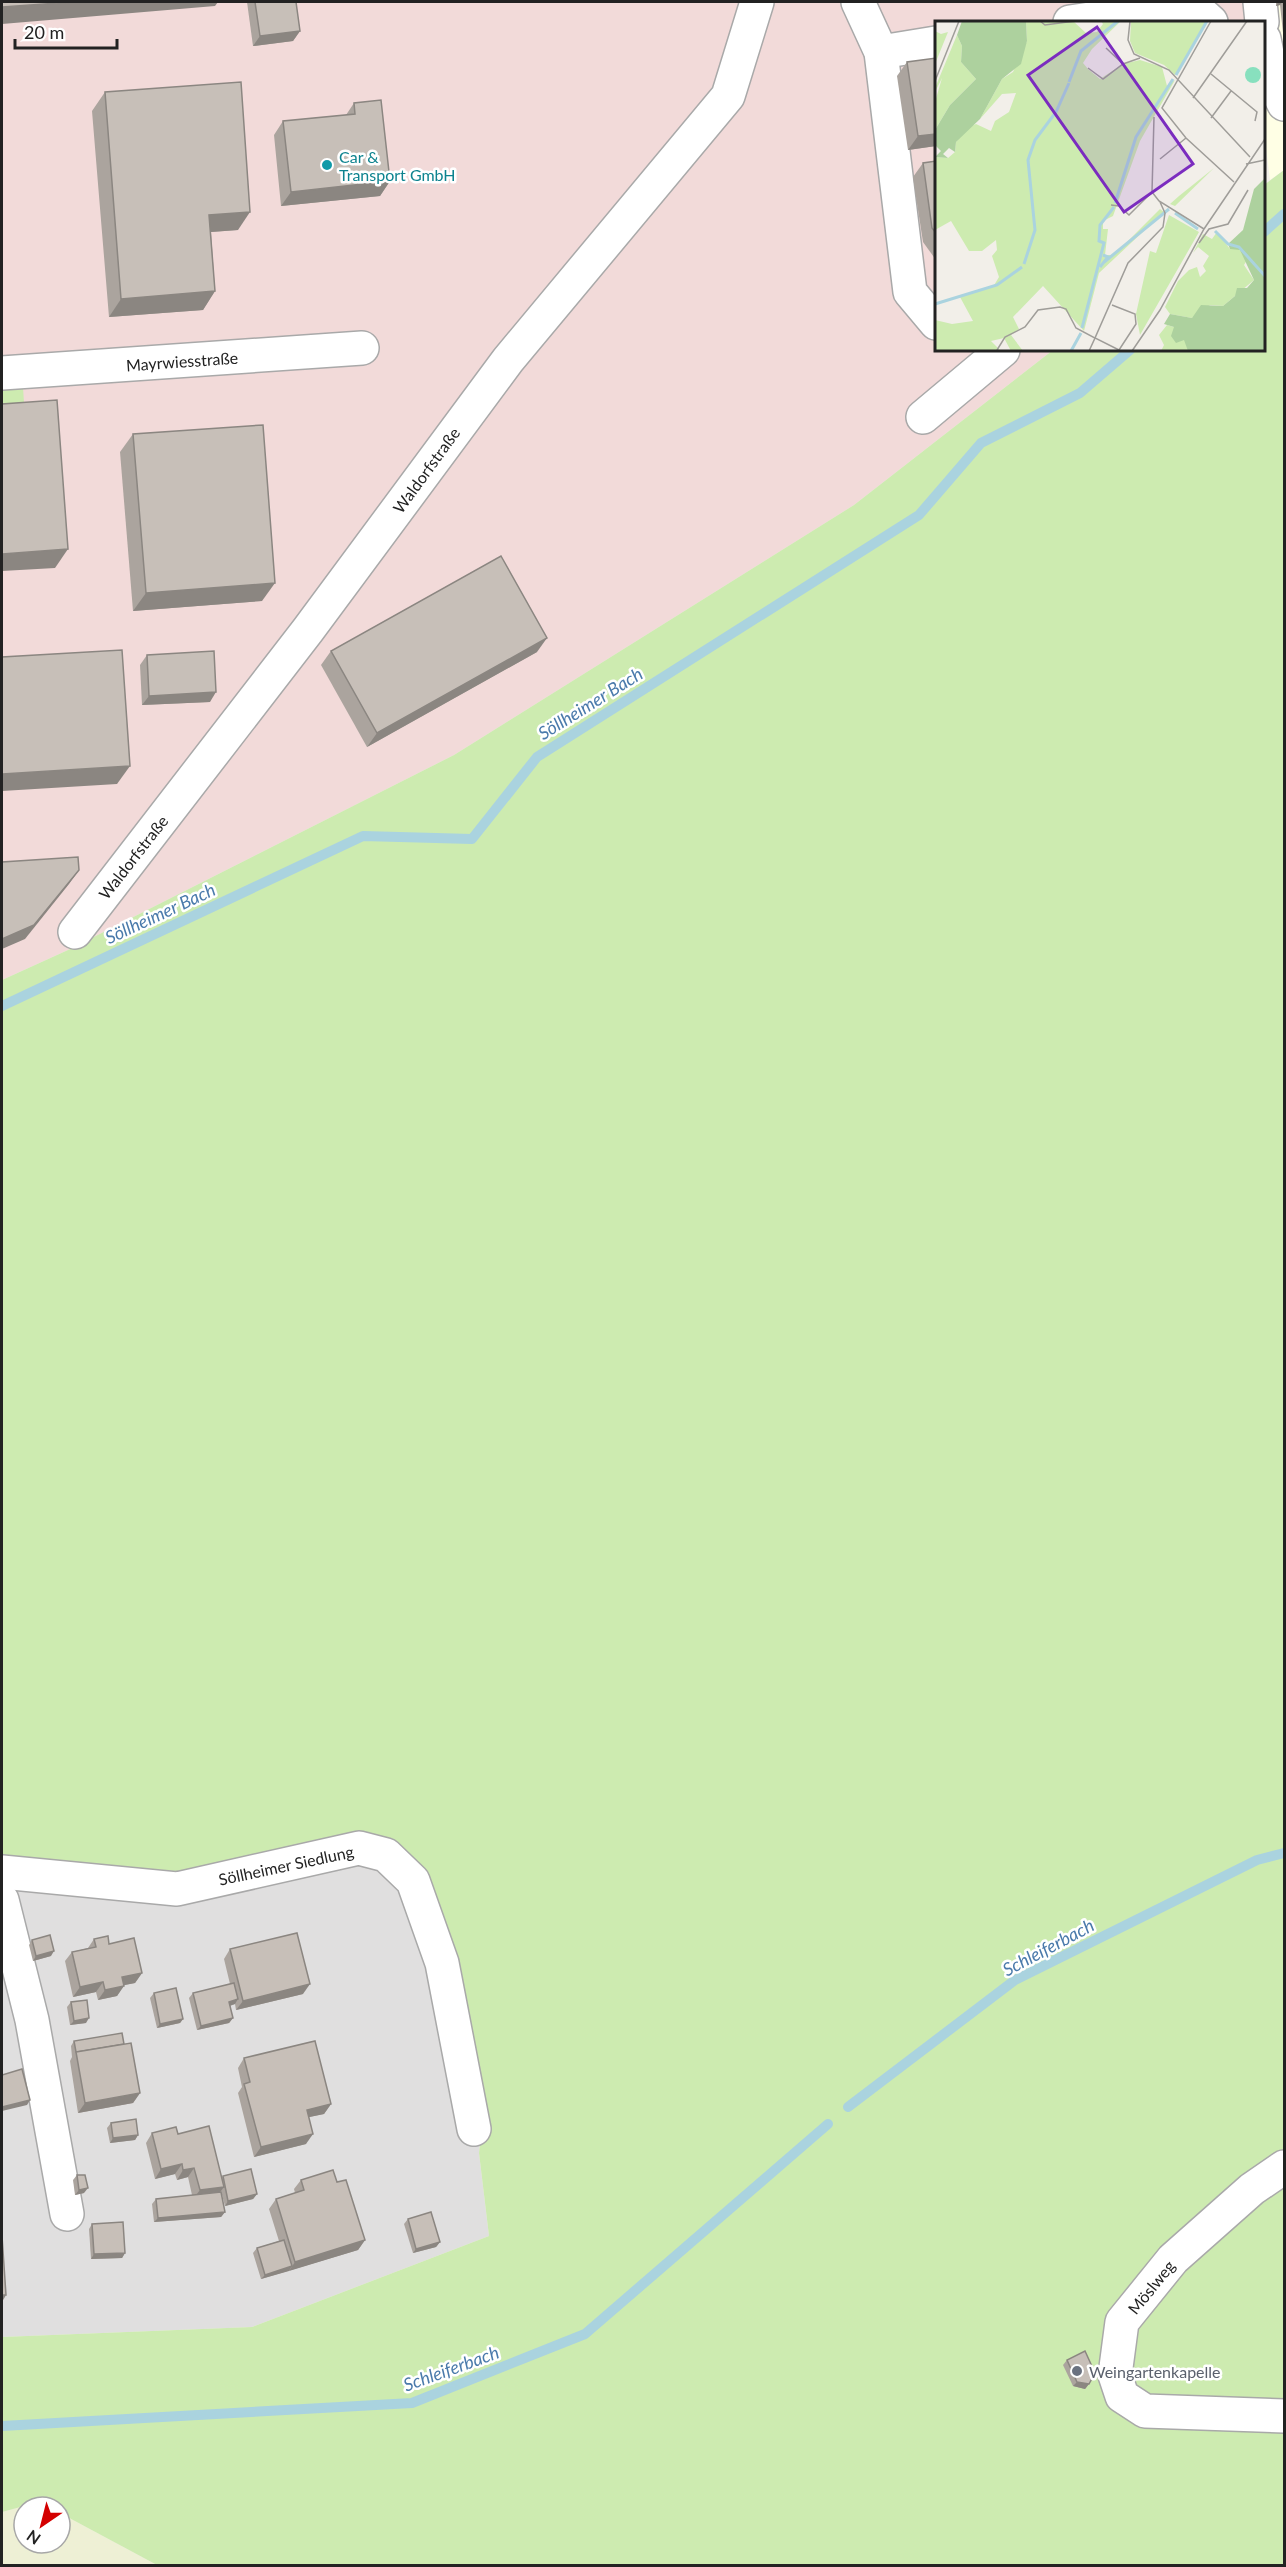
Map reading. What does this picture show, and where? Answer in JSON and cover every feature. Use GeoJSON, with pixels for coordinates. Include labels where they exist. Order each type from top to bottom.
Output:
{"type":"FeatureCollection","features":[{"type":"Feature","properties":{"kind":"street","name":"Waldorfstraße"},"geometry":{"type":"LineString","coordinates":[[75,932],[308,630],[508,360],[728,96],[757,2]]}},
{"type":"Feature","properties":{"kind":"street"},"geometry":{"type":"LineString","coordinates":[[858,2],[881,52],[910,292],[935,322]]}},
{"type":"Feature","properties":{"kind":"street"},"geometry":{"type":"LineString","coordinates":[[1260,2],[1262,21]]}},
{"type":"Feature","properties":{"kind":"street"},"geometry":{"type":"LineString","coordinates":[[1077,21],[1191,4],[1210,21]]}},
{"type":"Feature","properties":{"kind":"street"},"geometry":{"type":"LineString","coordinates":[[881,52],[935,43]]}},
{"type":"Feature","properties":{"kind":"street"},"geometry":{"type":"LineString","coordinates":[[1265,48],[1273,82],[1284,104]]}},
{"type":"Feature","properties":{"kind":"street","name":"Mayrwiesstraße"},"geometry":{"type":"LineString","coordinates":[[2,373],[362,348]]}},
{"type":"Feature","properties":{"kind":"street"},"geometry":{"type":"LineString","coordinates":[[923,417],[967,360],[999,351]]}},
{"type":"Feature","properties":{"kind":"street","name":"Söllheimer Siedlung"},"geometry":{"type":"LineString","coordinates":[[2,1872],[177,1889],[359,1848],[386,1855],[412,1881],[442,1963],[474,2129]]}},
{"type":"Feature","properties":{"kind":"street"},"geometry":{"type":"LineString","coordinates":[[2,1900],[32,2020],[67,2214]]}},
{"type":"Feature","properties":{"kind":"street","name":"Möslweg"},"geometry":{"type":"LineString","coordinates":[[1284,2167],[1252,2189],[1173,2259],[1151,2286],[1122,2322],[1115,2375],[1122,2396],[1144,2411],[1284,2416]]}},
{"type":"Feature","properties":{"kind":"shaded area"},"geometry":{"type":"Polygon","coordinates":[[[2,2],[1246,2],[1249,21],[935,21],[935,351],[1052,351],[854,505],[454,755],[68,950],[2,980],[2,2]]]}},
{"type":"Feature","properties":{"kind":"shaded area"},"geometry":{"type":"Polygon","coordinates":[[[1246,2],[1284,2],[1284,170],[1270,180],[1265,140],[1265,21],[1246,2]]]}},
{"type":"Feature","properties":{"kind":"shaded area"},"geometry":{"type":"Polygon","coordinates":[[[390,1847],[483,2115],[479,2153],[489,2236],[252,2327],[2,2337],[2,1862],[390,1847]]]}},
{"type":"Feature","properties":{"kind":"shaded area"},"geometry":{"type":"Polygon","coordinates":[[[12,2509],[12,2555],[72,2555],[72,2519],[157,2565],[2,2566],[2,2512],[12,2509]]]}},
{"type":"Feature","properties":{"kind":"green space"},"geometry":{"type":"Polygon","coordinates":[[[1284,170],[1284,2565],[157,2565],[72,2519],[72,2495],[12,2495],[12,2509],[2,2512],[2,2337],[252,2327],[489,2236],[479,2153],[483,2115],[390,1847],[161,1879],[2,1862],[2,980],[68,950],[454,755],[854,505],[1052,351],[1265,351],[1265,184],[1284,170]]]}},
{"type":"Feature","properties":{"kind":"green space"},"geometry":{"type":"Polygon","coordinates":[[[23,387],[25,419],[2,421],[2,388],[23,387]]]}},
{"type":"Feature","properties":{"kind":"building"},"geometry":{"type":"Polygon","coordinates":[[[2,2],[72,2],[2,7],[2,2]]]}},
{"type":"Feature","properties":{"kind":"building"},"geometry":{"type":"Polygon","coordinates":[[[255,2],[296,2],[300,31],[260,36],[255,2]]]}},
{"type":"Feature","properties":{"kind":"building"},"geometry":{"type":"Polygon","coordinates":[[[935,58],[935,134],[918,136],[907,62],[935,58]]]}},
{"type":"Feature","properties":{"kind":"building"},"geometry":{"type":"Polygon","coordinates":[[[241,82],[250,212],[209,215],[215,291],[121,299],[105,92],[241,82]]]}},
{"type":"Feature","properties":{"kind":"building","name":"Car & Transport GmbH"},"geometry":{"type":"Polygon","coordinates":[[[381,100],[390,181],[291,192],[283,121],[355,114],[354,103],[381,100]]]}},
{"type":"Feature","properties":{"kind":"building"},"geometry":{"type":"Polygon","coordinates":[[[935,161],[935,232],[932,228],[923,163],[935,161]]]}},
{"type":"Feature","properties":{"kind":"building"},"geometry":{"type":"Polygon","coordinates":[[[57,400],[68,549],[2,554],[2,404],[57,400]]]}},
{"type":"Feature","properties":{"kind":"building"},"geometry":{"type":"Polygon","coordinates":[[[263,425],[275,583],[146,593],[133,434],[263,425]]]}},
{"type":"Feature","properties":{"kind":"building"},"geometry":{"type":"Polygon","coordinates":[[[501,556],[547,638],[377,733],[331,651],[501,556]]]}},
{"type":"Feature","properties":{"kind":"building"},"geometry":{"type":"Polygon","coordinates":[[[122,650],[130,766],[2,774],[2,657],[122,650]]]}},
{"type":"Feature","properties":{"kind":"building"},"geometry":{"type":"Polygon","coordinates":[[[214,651],[216,692],[149,696],[147,655],[214,651]]]}},
{"type":"Feature","properties":{"kind":"building"},"geometry":{"type":"Polygon","coordinates":[[[78,857],[79,870],[34,925],[2,939],[2,862],[78,857]]]}},
{"type":"Feature","properties":{"kind":"building"},"geometry":{"type":"Polygon","coordinates":[[[297,1933],[310,1984],[243,2001],[230,1949],[297,1933]]]}},
{"type":"Feature","properties":{"kind":"building"},"geometry":{"type":"Polygon","coordinates":[[[50,1935],[54,1951],[36,1956],[32,1940],[50,1935]]]}},
{"type":"Feature","properties":{"kind":"building"},"geometry":{"type":"Polygon","coordinates":[[[108,1936],[109,1944],[134,1938],[142,1973],[122,1977],[124,1986],[105,1990],[103,1982],[80,1987],[72,1952],[96,1947],[94,1939],[108,1936]]]}},
{"type":"Feature","properties":{"kind":"building"},"geometry":{"type":"Polygon","coordinates":[[[234,1983],[238,1999],[229,2002],[233,2018],[201,2026],[193,1993],[234,1983]]]}},
{"type":"Feature","properties":{"kind":"building"},"geometry":{"type":"Polygon","coordinates":[[[176,1988],[183,2019],[160,2024],[154,1993],[176,1988]]]}},
{"type":"Feature","properties":{"kind":"building"},"geometry":{"type":"Polygon","coordinates":[[[87,2000],[89,2018],[74,2021],[71,2002],[87,2000]]]}},
{"type":"Feature","properties":{"kind":"building"},"geometry":{"type":"Polygon","coordinates":[[[122,2033],[124,2044],[76,2052],[74,2041],[122,2033]]]}},
{"type":"Feature","properties":{"kind":"building"},"geometry":{"type":"Polygon","coordinates":[[[315,2041],[331,2104],[307,2110],[313,2134],[261,2147],[244,2084],[250,2082],[244,2058],[315,2041]]]}},
{"type":"Feature","properties":{"kind":"building"},"geometry":{"type":"Polygon","coordinates":[[[131,2043],[140,2093],[85,2103],[76,2052],[131,2043]]]}},
{"type":"Feature","properties":{"kind":"building"},"geometry":{"type":"Polygon","coordinates":[[[22,2069],[30,2100],[2,2107],[2,2075],[22,2069]]]}},
{"type":"Feature","properties":{"kind":"building"},"geometry":{"type":"Polygon","coordinates":[[[136,2119],[138,2135],[113,2138],[111,2123],[136,2119]]]}},
{"type":"Feature","properties":{"kind":"building"},"geometry":{"type":"Polygon","coordinates":[[[209,2126],[224,2187],[200,2190],[194,2168],[183,2170],[182,2164],[161,2169],[152,2133],[176,2127],[178,2134],[209,2126]]]}},
{"type":"Feature","properties":{"kind":"building"},"geometry":{"type":"Polygon","coordinates":[[[251,2169],[257,2194],[228,2201],[223,2176],[251,2169]]]}},
{"type":"Feature","properties":{"kind":"building"},"geometry":{"type":"Polygon","coordinates":[[[333,2170],[337,2182],[346,2180],[365,2240],[295,2262],[276,2199],[304,2190],[301,2180],[333,2170]]]}},
{"type":"Feature","properties":{"kind":"building"},"geometry":{"type":"Polygon","coordinates":[[[77,2175],[85,2175],[88,2188],[79,2190],[77,2175]]]}},
{"type":"Feature","properties":{"kind":"building"},"geometry":{"type":"Polygon","coordinates":[[[221,2192],[225,2212],[158,2218],[156,2199],[221,2192]]]}},
{"type":"Feature","properties":{"kind":"building"},"geometry":{"type":"Polygon","coordinates":[[[431,2212],[440,2242],[416,2249],[408,2219],[431,2212]]]}},
{"type":"Feature","properties":{"kind":"building"},"geometry":{"type":"Polygon","coordinates":[[[123,2222],[125,2253],[94,2254],[92,2224],[123,2222]]]}},
{"type":"Feature","properties":{"kind":"building"},"geometry":{"type":"Polygon","coordinates":[[[2,2236],[6,2295],[2,2295],[2,2236]]]}},
{"type":"Feature","properties":{"kind":"building"},"geometry":{"type":"Polygon","coordinates":[[[284,2240],[292,2266],[265,2275],[257,2248],[284,2240]]]}},
{"type":"Feature","properties":{"kind":"building","name":"Weingartenkapelle"},"geometry":{"type":"Polygon","coordinates":[[[1085,2351],[1095,2373],[1089,2384],[1077,2382],[1067,2360],[1085,2351]]]}},
{"type":"Feature","properties":{"kind":"waterway","name":"Söllheimer Bach"},"geometry":{"type":"LineString","coordinates":[[1265,231],[1284,214]]}},
{"type":"Feature","properties":{"kind":"waterway","name":"Söllheimer Bach"},"geometry":{"type":"LineString","coordinates":[[2,1006],[363,836],[472,839],[537,757],[919,515],[981,443],[1080,393],[1129,351]]}},
{"type":"Feature","properties":{"kind":"waterway","name":"Schleiferbach"},"geometry":{"type":"LineString","coordinates":[[848,2107],[1015,1980],[1257,1860],[1284,1853]]}},
{"type":"Feature","properties":{"kind":"waterway","name":"Schleiferbach"},"geometry":{"type":"LineString","coordinates":[[2,2426],[412,2403],[585,2334],[828,2124]]}},
{"type":"Feature","properties":{"kind":"place","name":"Car & Transport GmbH"},"geometry":{"type":"Point","coordinates":[327,165]}},
{"type":"Feature","properties":{"kind":"place","name":"Weingartenkapelle"},"geometry":{"type":"Point","coordinates":[1077,2371]}}]}
